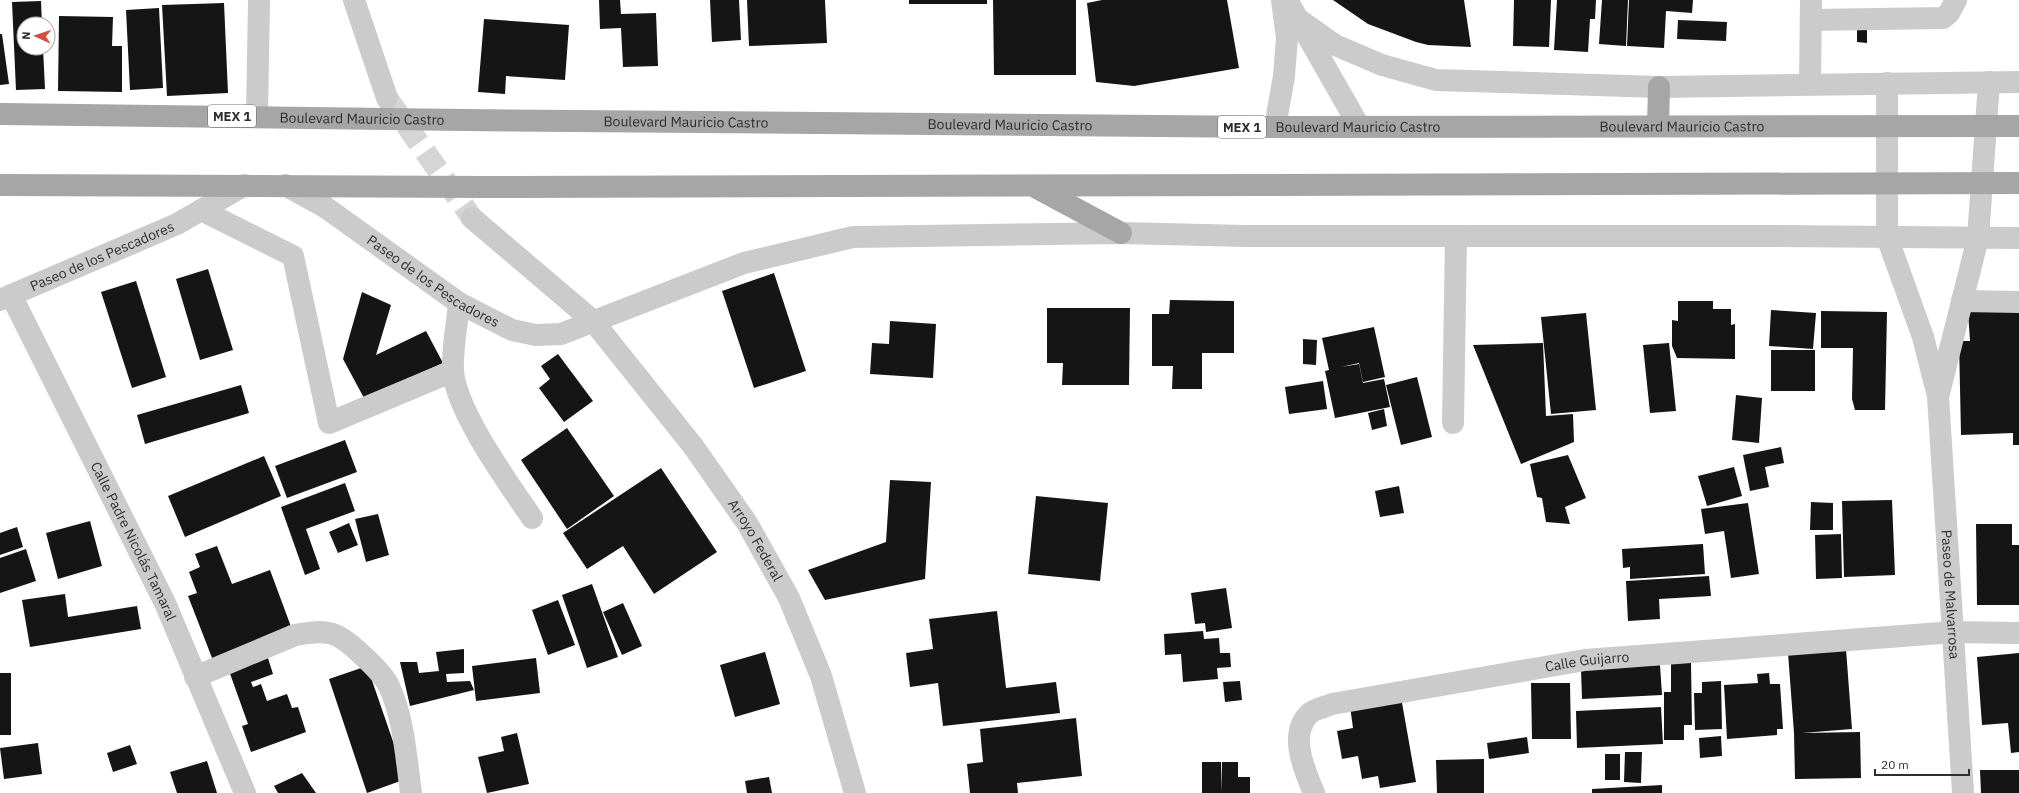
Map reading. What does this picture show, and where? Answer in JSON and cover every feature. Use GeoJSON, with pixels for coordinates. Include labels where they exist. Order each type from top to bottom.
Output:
{"type":"FeatureCollection","features":[{"type":"Feature","properties":{"kind":"main road"},"geometry":{"type":"LineString","coordinates":[[1658,126],[1659,87]]}},
{"type":"Feature","properties":{"kind":"main road","name":"Boulevard Mauricio Castro"},"geometry":{"type":"LineString","coordinates":[[0,114],[1275,127],[1658,126],[1886,128],[2019,126]]}},
{"type":"Feature","properties":{"kind":"main road"},"geometry":{"type":"LineString","coordinates":[[0,185],[487,187],[2019,183]]}},
{"type":"Feature","properties":{"kind":"main road"},"geometry":{"type":"LineString","coordinates":[[1034,186],[1121,233]]}},
{"type":"Feature","properties":{"kind":"street"},"geometry":{"type":"LineString","coordinates":[[257,116],[259,0]]}},
{"type":"Feature","properties":{"kind":"street"},"geometry":{"type":"LineString","coordinates":[[354,0],[387,98]]}},
{"type":"Feature","properties":{"kind":"street"},"geometry":{"type":"LineString","coordinates":[[1275,127],[1284,76],[1287,38],[1282,0]]}},
{"type":"Feature","properties":{"kind":"street"},"geometry":{"type":"LineString","coordinates":[[1288,0],[1359,126]]}},
{"type":"Feature","properties":{"kind":"street"},"geometry":{"type":"LineString","coordinates":[[1810,83],[1811,10],[1943,18],[1949,13],[1956,0]]}},
{"type":"Feature","properties":{"kind":"street"},"geometry":{"type":"LineString","coordinates":[[1298,19],[1336,44],[1382,65],[1436,80],[1659,87],[1810,83],[2019,82]]}},
{"type":"Feature","properties":{"kind":"street","name":"Paseo de Malvarrosa"},"geometry":{"type":"LineString","coordinates":[[1938,396],[1978,238],[1989,82]]}},
{"type":"Feature","properties":{"kind":"street","name":"Paseo de Malvarrosa"},"geometry":{"type":"LineString","coordinates":[[1887,83],[1887,237],[1923,337],[1938,396],[1963,793]]}},
{"type":"Feature","properties":{"kind":"street","name":"Paseo de los Pescadores"},"geometry":{"type":"LineString","coordinates":[[6,298],[177,224],[245,185]]}},
{"type":"Feature","properties":{"kind":"street","name":"Paseo de los Pescadores"},"geometry":{"type":"LineString","coordinates":[[284,185],[325,207],[459,303],[512,330],[536,335],[561,334],[592,321]]}},
{"type":"Feature","properties":{"kind":"street"},"geometry":{"type":"LineString","coordinates":[[201,210],[293,256],[329,423],[453,370]]}},
{"type":"Feature","properties":{"kind":"street","name":"Arroyo Federal"},"geometry":{"type":"LineString","coordinates":[[472,218],[592,321],[693,446],[747,523],[789,598],[821,676],[855,793]]}},
{"type":"Feature","properties":{"kind":"street"},"geometry":{"type":"LineString","coordinates":[[592,321],[744,263],[853,237],[1121,233],[1245,236],[2019,238]]}},
{"type":"Feature","properties":{"kind":"street"},"geometry":{"type":"LineString","coordinates":[[1453,423],[1456,236]]}},
{"type":"Feature","properties":{"kind":"street","name":"Calle Padre Nicolás Tamaral"},"geometry":{"type":"LineString","coordinates":[[6,298],[164,603],[245,793]]}},
{"type":"Feature","properties":{"kind":"street"},"geometry":{"type":"LineString","coordinates":[[1962,301],[2019,302]]}},
{"type":"Feature","properties":{"kind":"street"},"geometry":{"type":"LineString","coordinates":[[459,303],[453,370],[457,387],[468,414],[490,455],[532,518]]}},
{"type":"Feature","properties":{"kind":"street"},"geometry":{"type":"LineString","coordinates":[[195,677],[295,635],[312,632],[330,632],[345,639],[370,662],[388,685],[401,719],[411,793]]}},
{"type":"Feature","properties":{"kind":"street","name":"Calle Guijarro"},"geometry":{"type":"LineString","coordinates":[[1314,793],[1301,759],[1300,731],[1309,714],[1332,704],[1586,660],[1954,632],[2019,633]]}},
{"type":"Feature","properties":{"kind":"building"},"geometry":{"type":"Polygon","coordinates":[[[599,0],[620,0],[621,14],[656,13],[658,66],[623,67],[621,28],[600,29],[599,0]]]}},
{"type":"Feature","properties":{"kind":"building"},"geometry":{"type":"Polygon","coordinates":[[[710,0],[739,0],[741,40],[712,42],[710,0]]]}},
{"type":"Feature","properties":{"kind":"building"},"geometry":{"type":"Polygon","coordinates":[[[747,0],[825,0],[827,43],[749,46],[747,0]]]}},
{"type":"Feature","properties":{"kind":"building"},"geometry":{"type":"Polygon","coordinates":[[[909,0],[987,0],[987,4],[909,4],[909,0]]]}},
{"type":"Feature","properties":{"kind":"building"},"geometry":{"type":"Polygon","coordinates":[[[993,0],[1076,0],[1076,75],[994,75],[993,0]]]}},
{"type":"Feature","properties":{"kind":"building"},"geometry":{"type":"Polygon","coordinates":[[[1102,0],[1227,0],[1239,68],[1134,86],[1096,82],[1087,3],[1102,0]]]}},
{"type":"Feature","properties":{"kind":"building"},"geometry":{"type":"Polygon","coordinates":[[[1333,0],[1464,0],[1471,47],[1428,45],[1416,42],[1368,24],[1333,0]]]}},
{"type":"Feature","properties":{"kind":"building"},"geometry":{"type":"Polygon","coordinates":[[[1514,0],[1551,0],[1549,47],[1513,46],[1514,0]]]}},
{"type":"Feature","properties":{"kind":"building"},"geometry":{"type":"Polygon","coordinates":[[[1557,0],[1596,0],[1595,19],[1590,19],[1588,52],[1554,50],[1557,0]]]}},
{"type":"Feature","properties":{"kind":"building"},"geometry":{"type":"Polygon","coordinates":[[[1602,0],[1628,0],[1626,46],[1599,44],[1602,0]]]}},
{"type":"Feature","properties":{"kind":"building"},"geometry":{"type":"Polygon","coordinates":[[[1629,0],[1693,0],[1692,13],[1666,11],[1664,48],[1627,46],[1629,0]]]}},
{"type":"Feature","properties":{"kind":"building"},"geometry":{"type":"Polygon","coordinates":[[[41,1],[42,16],[16,16],[16,56],[43,56],[45,89],[16,90],[12,2],[41,1]]]}},
{"type":"Feature","properties":{"kind":"building"},"geometry":{"type":"Polygon","coordinates":[[[224,3],[228,93],[167,96],[162,5],[224,3]]]}},
{"type":"Feature","properties":{"kind":"building"},"geometry":{"type":"Polygon","coordinates":[[[159,8],[163,88],[130,90],[126,10],[159,8]]]}},
{"type":"Feature","properties":{"kind":"building"},"geometry":{"type":"Polygon","coordinates":[[[59,16],[113,17],[112,46],[122,46],[122,92],[58,91],[59,16]]]}},
{"type":"Feature","properties":{"kind":"building"},"geometry":{"type":"Polygon","coordinates":[[[484,19],[569,25],[565,80],[506,76],[505,94],[478,92],[484,19]]]}},
{"type":"Feature","properties":{"kind":"building"},"geometry":{"type":"Polygon","coordinates":[[[1678,20],[1727,22],[1726,41],[1677,39],[1678,20]]]}},
{"type":"Feature","properties":{"kind":"building"},"geometry":{"type":"Polygon","coordinates":[[[1857,28],[1867,29],[1867,43],[1857,42],[1857,28]]]}},
{"type":"Feature","properties":{"kind":"building"},"geometry":{"type":"Polygon","coordinates":[[[0,34],[2,34],[9,84],[0,85],[0,34]]]}},
{"type":"Feature","properties":{"kind":"building"},"geometry":{"type":"Polygon","coordinates":[[[208,269],[233,350],[200,360],[176,279],[208,269]]]}},
{"type":"Feature","properties":{"kind":"building"},"geometry":{"type":"Polygon","coordinates":[[[774,273],[806,371],[754,388],[722,291],[774,273]]]}},
{"type":"Feature","properties":{"kind":"building"},"geometry":{"type":"Polygon","coordinates":[[[136,281],[166,377],[132,388],[101,292],[136,281]]]}},
{"type":"Feature","properties":{"kind":"building"},"geometry":{"type":"Polygon","coordinates":[[[362,292],[391,305],[376,355],[426,331],[443,363],[364,398],[343,359],[362,292]]]}},
{"type":"Feature","properties":{"kind":"building"},"geometry":{"type":"Polygon","coordinates":[[[1170,300],[1234,301],[1234,353],[1202,353],[1202,389],[1172,389],[1173,366],[1152,366],[1152,314],[1169,314],[1170,300]]]}},
{"type":"Feature","properties":{"kind":"building"},"geometry":{"type":"Polygon","coordinates":[[[1678,301],[1713,301],[1713,309],[1731,309],[1731,325],[1735,324],[1735,359],[1677,358],[1672,346],[1672,320],[1678,321],[1678,301]]]}},
{"type":"Feature","properties":{"kind":"building"},"geometry":{"type":"Polygon","coordinates":[[[1047,308],[1130,308],[1129,385],[1062,385],[1063,363],[1047,363],[1047,308]]]}},
{"type":"Feature","properties":{"kind":"building"},"geometry":{"type":"Polygon","coordinates":[[[1771,310],[1816,313],[1813,349],[1769,346],[1771,310]]]}},
{"type":"Feature","properties":{"kind":"building"},"geometry":{"type":"Polygon","coordinates":[[[1821,311],[1887,312],[1885,410],[1855,410],[1852,399],[1853,348],[1821,348],[1821,311]]]}},
{"type":"Feature","properties":{"kind":"building"},"geometry":{"type":"Polygon","coordinates":[[[2019,311],[2019,445],[2013,445],[2013,433],[1961,435],[1959,341],[1970,341],[1968,312],[2019,311]]]}},
{"type":"Feature","properties":{"kind":"building"},"geometry":{"type":"Polygon","coordinates":[[[1586,313],[1596,410],[1551,414],[1541,317],[1586,313]]]}},
{"type":"Feature","properties":{"kind":"building"},"geometry":{"type":"Polygon","coordinates":[[[890,321],[936,324],[933,378],[870,374],[872,343],[889,344],[890,321]]]}},
{"type":"Feature","properties":{"kind":"building"},"geometry":{"type":"Polygon","coordinates":[[[1374,327],[1385,377],[1363,382],[1359,363],[1341,367],[1359,364],[1363,383],[1384,379],[1390,407],[1335,418],[1325,371],[1329,370],[1322,338],[1374,327]]]}},
{"type":"Feature","properties":{"kind":"building"},"geometry":{"type":"Polygon","coordinates":[[[1303,339],[1317,340],[1316,365],[1303,364],[1303,339]]]}},
{"type":"Feature","properties":{"kind":"building"},"geometry":{"type":"Polygon","coordinates":[[[1543,343],[1546,416],[1573,414],[1574,442],[1521,464],[1473,345],[1543,343]]]}},
{"type":"Feature","properties":{"kind":"building"},"geometry":{"type":"Polygon","coordinates":[[[1669,343],[1676,411],[1650,413],[1643,345],[1669,343]]]}},
{"type":"Feature","properties":{"kind":"building"},"geometry":{"type":"Polygon","coordinates":[[[1771,350],[1815,350],[1815,391],[1771,391],[1771,350]]]}},
{"type":"Feature","properties":{"kind":"building"},"geometry":{"type":"Polygon","coordinates":[[[558,354],[593,401],[564,422],[539,388],[550,379],[541,366],[558,354]]]}},
{"type":"Feature","properties":{"kind":"building"},"geometry":{"type":"Polygon","coordinates":[[[1417,377],[1432,437],[1401,445],[1386,385],[1417,377]]]}},
{"type":"Feature","properties":{"kind":"building"},"geometry":{"type":"Polygon","coordinates":[[[1323,381],[1327,409],[1289,414],[1285,387],[1323,381]]]}},
{"type":"Feature","properties":{"kind":"building"},"geometry":{"type":"Polygon","coordinates":[[[241,385],[249,413],[145,444],[137,415],[241,385]]]}},
{"type":"Feature","properties":{"kind":"building"},"geometry":{"type":"Polygon","coordinates":[[[1736,395],[1762,398],[1759,443],[1732,440],[1736,395]]]}},
{"type":"Feature","properties":{"kind":"building"},"geometry":{"type":"Polygon","coordinates":[[[1384,409],[1387,426],[1372,430],[1368,413],[1384,409]]]}},
{"type":"Feature","properties":{"kind":"building"},"geometry":{"type":"Polygon","coordinates":[[[567,428],[614,496],[567,529],[521,460],[567,428]]]}},
{"type":"Feature","properties":{"kind":"building"},"geometry":{"type":"Polygon","coordinates":[[[345,440],[357,472],[287,498],[275,466],[345,440]]]}},
{"type":"Feature","properties":{"kind":"building"},"geometry":{"type":"Polygon","coordinates":[[[1781,447],[1784,463],[1765,467],[1769,487],[1750,491],[1743,455],[1781,447]]]}},
{"type":"Feature","properties":{"kind":"building"},"geometry":{"type":"Polygon","coordinates":[[[1568,455],[1586,498],[1565,507],[1570,524],[1546,522],[1542,498],[1537,497],[1530,464],[1568,455]]]}},
{"type":"Feature","properties":{"kind":"building"},"geometry":{"type":"Polygon","coordinates":[[[264,456],[281,496],[185,537],[168,496],[264,456]]]}},
{"type":"Feature","properties":{"kind":"building"},"geometry":{"type":"Polygon","coordinates":[[[1734,467],[1742,496],[1707,506],[1698,476],[1734,467]]]}},
{"type":"Feature","properties":{"kind":"building"},"geometry":{"type":"Polygon","coordinates":[[[661,468],[717,552],[654,594],[623,546],[587,569],[563,533],[661,468]]]}},
{"type":"Feature","properties":{"kind":"building"},"geometry":{"type":"Polygon","coordinates":[[[890,480],[931,482],[925,579],[825,600],[808,570],[886,542],[890,480]]]}},
{"type":"Feature","properties":{"kind":"building"},"geometry":{"type":"Polygon","coordinates":[[[345,483],[355,511],[306,529],[320,569],[305,575],[281,507],[345,483]]]}},
{"type":"Feature","properties":{"kind":"building"},"geometry":{"type":"Polygon","coordinates":[[[1399,486],[1404,513],[1380,517],[1375,491],[1399,486]]]}},
{"type":"Feature","properties":{"kind":"building"},"geometry":{"type":"Polygon","coordinates":[[[1036,496],[1108,503],[1100,581],[1028,574],[1036,496]]]}},
{"type":"Feature","properties":{"kind":"building"},"geometry":{"type":"Polygon","coordinates":[[[1892,500],[1895,575],[1844,577],[1842,501],[1892,500]]]}},
{"type":"Feature","properties":{"kind":"building"},"geometry":{"type":"Polygon","coordinates":[[[1811,502],[1833,503],[1833,530],[1810,530],[1811,502]]]}},
{"type":"Feature","properties":{"kind":"building"},"geometry":{"type":"Polygon","coordinates":[[[1748,503],[1759,574],[1731,578],[1724,531],[1705,534],[1701,509],[1748,503]]]}},
{"type":"Feature","properties":{"kind":"building"},"geometry":{"type":"Polygon","coordinates":[[[378,514],[389,555],[366,562],[355,519],[378,514]]]}},
{"type":"Feature","properties":{"kind":"building"},"geometry":{"type":"Polygon","coordinates":[[[90,521],[102,566],[58,579],[46,533],[90,521]]]}},
{"type":"Feature","properties":{"kind":"building"},"geometry":{"type":"Polygon","coordinates":[[[349,523],[358,545],[338,553],[329,532],[349,523]]]}},
{"type":"Feature","properties":{"kind":"building"},"geometry":{"type":"Polygon","coordinates":[[[1976,524],[2012,524],[2012,545],[2019,545],[2019,605],[1977,605],[1976,524]]]}},
{"type":"Feature","properties":{"kind":"building"},"geometry":{"type":"Polygon","coordinates":[[[17,527],[23,547],[0,555],[0,533],[17,527]]]}},
{"type":"Feature","properties":{"kind":"building"},"geometry":{"type":"Polygon","coordinates":[[[1841,534],[1842,578],[1816,579],[1815,535],[1841,534]]]}},
{"type":"Feature","properties":{"kind":"building"},"geometry":{"type":"Polygon","coordinates":[[[1703,544],[1705,574],[1630,579],[1630,567],[1623,568],[1622,549],[1703,544]]]}},
{"type":"Feature","properties":{"kind":"building"},"geometry":{"type":"Polygon","coordinates":[[[217,546],[232,584],[270,570],[293,632],[214,663],[188,596],[197,593],[189,572],[200,567],[195,554],[217,546]]]}},
{"type":"Feature","properties":{"kind":"building"},"geometry":{"type":"Polygon","coordinates":[[[26,549],[36,581],[0,593],[0,558],[26,549]]]}},
{"type":"Feature","properties":{"kind":"building"},"geometry":{"type":"Polygon","coordinates":[[[1709,576],[1711,596],[1659,599],[1660,619],[1628,621],[1626,581],[1709,576]]]}},
{"type":"Feature","properties":{"kind":"building"},"geometry":{"type":"Polygon","coordinates":[[[592,584],[618,657],[587,668],[562,595],[592,584]]]}},
{"type":"Feature","properties":{"kind":"building"},"geometry":{"type":"Polygon","coordinates":[[[1226,588],[1232,628],[1206,632],[1205,623],[1195,624],[1191,593],[1226,588]]]}},
{"type":"Feature","properties":{"kind":"building"},"geometry":{"type":"Polygon","coordinates":[[[65,594],[68,617],[137,606],[141,629],[30,647],[22,600],[65,594]]]}},
{"type":"Feature","properties":{"kind":"building"},"geometry":{"type":"Polygon","coordinates":[[[558,600],[575,645],[548,655],[532,610],[558,600]]]}},
{"type":"Feature","properties":{"kind":"building"},"geometry":{"type":"Polygon","coordinates":[[[623,603],[642,646],[622,655],[603,612],[623,603]]]}},
{"type":"Feature","properties":{"kind":"building"},"geometry":{"type":"Polygon","coordinates":[[[997,611],[1006,688],[1056,682],[1060,713],[943,726],[938,683],[910,687],[906,653],[933,649],[929,619],[997,611]]]}},
{"type":"Feature","properties":{"kind":"building"},"geometry":{"type":"Polygon","coordinates":[[[1203,631],[1204,639],[1219,638],[1220,653],[1230,653],[1231,667],[1217,668],[1218,679],[1183,682],[1181,654],[1165,655],[1164,634],[1203,631]]]}},
{"type":"Feature","properties":{"kind":"building"},"geometry":{"type":"Polygon","coordinates":[[[464,649],[464,673],[446,674],[447,682],[470,681],[474,690],[410,706],[400,662],[417,662],[419,673],[439,671],[436,652],[464,649]]]}},
{"type":"Feature","properties":{"kind":"building"},"geometry":{"type":"Polygon","coordinates":[[[1846,649],[1852,729],[1802,733],[1860,732],[1861,778],[1795,779],[1794,733],[1788,653],[1846,649]]]}},
{"type":"Feature","properties":{"kind":"building"},"geometry":{"type":"Polygon","coordinates":[[[765,652],[780,704],[735,717],[720,665],[765,652]]]}},
{"type":"Feature","properties":{"kind":"building"},"geometry":{"type":"Polygon","coordinates":[[[2019,653],[2019,752],[2011,753],[2008,723],[1982,725],[1977,657],[2019,653]]]}},
{"type":"Feature","properties":{"kind":"building"},"geometry":{"type":"Polygon","coordinates":[[[267,655],[273,674],[251,682],[253,687],[261,684],[267,701],[287,694],[292,708],[298,707],[306,732],[251,752],[242,726],[248,724],[228,668],[267,655]]]}},
{"type":"Feature","properties":{"kind":"building"},"geometry":{"type":"Polygon","coordinates":[[[536,658],[540,693],[476,701],[472,666],[536,658]]]}},
{"type":"Feature","properties":{"kind":"building"},"geometry":{"type":"Polygon","coordinates":[[[1671,663],[1691,663],[1692,725],[1684,725],[1684,740],[1664,740],[1664,692],[1671,692],[1671,663]]]}},
{"type":"Feature","properties":{"kind":"building"},"geometry":{"type":"Polygon","coordinates":[[[1660,665],[1662,695],[1582,699],[1581,669],[1660,665]]]}},
{"type":"Feature","properties":{"kind":"building"},"geometry":{"type":"Polygon","coordinates":[[[367,666],[406,779],[367,793],[329,679],[367,666]]]}},
{"type":"Feature","properties":{"kind":"building"},"geometry":{"type":"Polygon","coordinates":[[[0,673],[11,673],[11,735],[0,735],[0,673]]]}},
{"type":"Feature","properties":{"kind":"building"},"geometry":{"type":"Polygon","coordinates":[[[1769,673],[1770,684],[1780,684],[1783,729],[1777,729],[1777,735],[1727,739],[1724,685],[1758,683],[1757,674],[1769,673]]]}},
{"type":"Feature","properties":{"kind":"building"},"geometry":{"type":"Polygon","coordinates":[[[1240,681],[1242,700],[1225,702],[1223,682],[1240,681]]]}},
{"type":"Feature","properties":{"kind":"building"},"geometry":{"type":"Polygon","coordinates":[[[1721,681],[1722,729],[1695,730],[1694,693],[1702,693],[1702,682],[1721,681]]]}},
{"type":"Feature","properties":{"kind":"building"},"geometry":{"type":"Polygon","coordinates":[[[1531,683],[1570,683],[1571,739],[1532,739],[1531,683]]]}},
{"type":"Feature","properties":{"kind":"building"},"geometry":{"type":"Polygon","coordinates":[[[1401,697],[1416,782],[1380,788],[1378,776],[1362,779],[1358,756],[1342,759],[1337,731],[1353,728],[1350,706],[1401,697]]]}},
{"type":"Feature","properties":{"kind":"building"},"geometry":{"type":"Polygon","coordinates":[[[1661,707],[1663,744],[1577,748],[1576,711],[1661,707]]]}},
{"type":"Feature","properties":{"kind":"building"},"geometry":{"type":"Polygon","coordinates":[[[1076,718],[1082,776],[1017,783],[1018,793],[970,793],[967,764],[983,762],[980,729],[1076,718]]]}},
{"type":"Feature","properties":{"kind":"building"},"geometry":{"type":"Polygon","coordinates":[[[517,733],[529,784],[487,793],[478,757],[504,751],[501,737],[517,733]]]}},
{"type":"Feature","properties":{"kind":"building"},"geometry":{"type":"Polygon","coordinates":[[[1721,736],[1722,756],[1700,758],[1699,738],[1721,736]]]}},
{"type":"Feature","properties":{"kind":"building"},"geometry":{"type":"Polygon","coordinates":[[[1527,737],[1529,753],[1489,759],[1487,743],[1527,737]]]}},
{"type":"Feature","properties":{"kind":"building"},"geometry":{"type":"Polygon","coordinates":[[[38,743],[42,774],[4,779],[0,748],[38,743]]]}},
{"type":"Feature","properties":{"kind":"building"},"geometry":{"type":"Polygon","coordinates":[[[130,745],[137,764],[113,772],[107,753],[130,745]]]}},
{"type":"Feature","properties":{"kind":"building"},"geometry":{"type":"Polygon","coordinates":[[[1625,752],[1642,752],[1641,783],[1624,782],[1625,752]]]}},
{"type":"Feature","properties":{"kind":"building"},"geometry":{"type":"Polygon","coordinates":[[[1605,754],[1620,754],[1620,780],[1605,780],[1605,754]]]}},
{"type":"Feature","properties":{"kind":"building"},"geometry":{"type":"Polygon","coordinates":[[[1484,759],[1484,793],[1437,793],[1436,760],[1484,759]]]}},
{"type":"Feature","properties":{"kind":"building"},"geometry":{"type":"Polygon","coordinates":[[[207,761],[217,793],[177,793],[170,772],[207,761]]]}},
{"type":"Feature","properties":{"kind":"building"},"geometry":{"type":"Polygon","coordinates":[[[1202,762],[1221,762],[1221,793],[1202,793],[1202,762]]]}},
{"type":"Feature","properties":{"kind":"building"},"geometry":{"type":"Polygon","coordinates":[[[1222,762],[1238,762],[1238,777],[1250,777],[1250,793],[1221,793],[1222,762]]]}},
{"type":"Feature","properties":{"kind":"building"},"geometry":{"type":"Polygon","coordinates":[[[1980,770],[2019,770],[2019,793],[1981,793],[1980,770]]]}},
{"type":"Feature","properties":{"kind":"building"},"geometry":{"type":"Polygon","coordinates":[[[302,773],[316,793],[278,793],[274,786],[302,773]]]}},
{"type":"Feature","properties":{"kind":"building"},"geometry":{"type":"Polygon","coordinates":[[[769,777],[772,793],[747,793],[745,781],[769,777]]]}},
{"type":"Feature","properties":{"kind":"building"},"geometry":{"type":"Polygon","coordinates":[[[1662,785],[1662,793],[1592,793],[1592,789],[1662,785]]]}},
{"type":"Feature","properties":{"kind":"tunnel"},"geometry":{"type":"LineString","coordinates":[[387,98],[472,218]]}}]}
